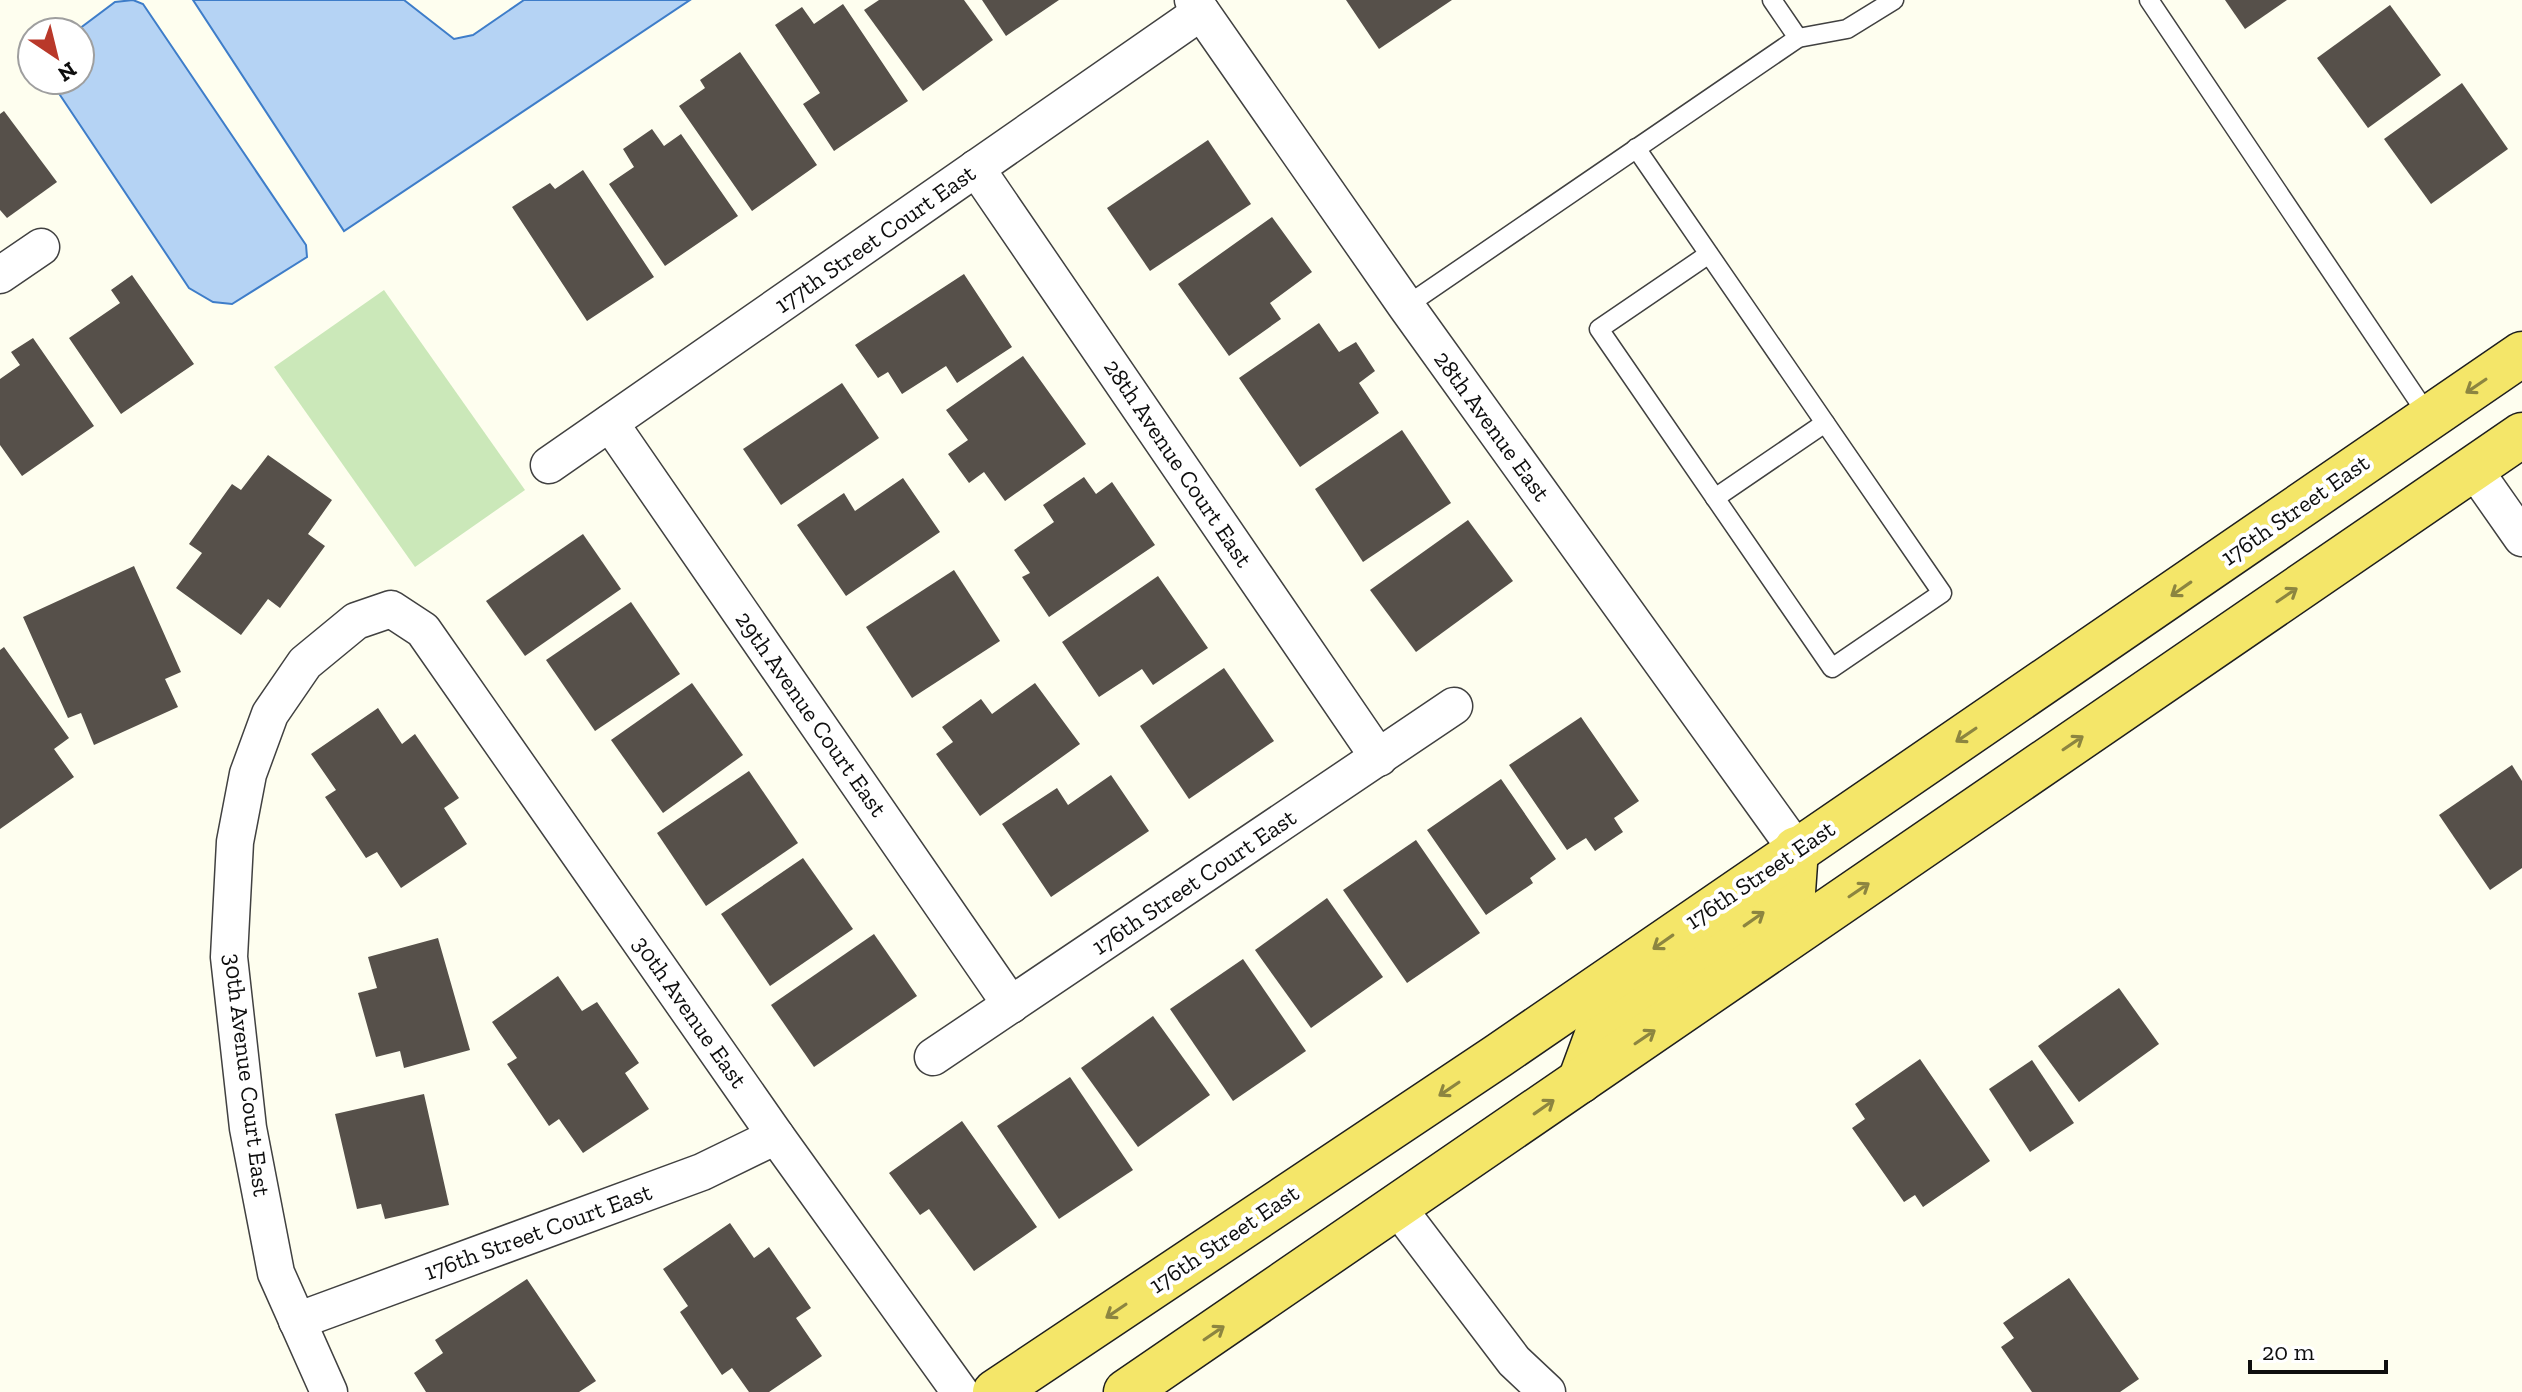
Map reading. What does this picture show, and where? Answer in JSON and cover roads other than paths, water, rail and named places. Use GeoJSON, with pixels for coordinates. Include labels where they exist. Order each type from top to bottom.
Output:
{"type":"FeatureCollection","features":[{"type":"Feature","properties":{"kind":"main road","name":"176th Street East"},"geometry":{"type":"LineString","coordinates":[[995,1392],[1498,1056],[2522,354]]}},
{"type":"Feature","properties":{"kind":"main road"},"geometry":{"type":"LineString","coordinates":[[1126,1392],[2522,435]]}},
{"type":"Feature","properties":{"kind":"main road"},"geometry":{"type":"LineString","coordinates":[[1580,1081],[1601,1024],[1793,892],[1796,849]]}},
{"type":"Feature","properties":{"kind":"street","name":"177th Street Court East"},"geometry":{"type":"LineString","coordinates":[[549,465],[976,168],[1197,6]]}},
{"type":"Feature","properties":{"kind":"street","name":"28th Avenue East"},"geometry":{"type":"LineString","coordinates":[[1197,6],[1406,306],[1796,849]]}},
{"type":"Feature","properties":{"kind":"street","name":"28th Avenue Court East"},"geometry":{"type":"LineString","coordinates":[[976,168],[1379,758]]}},
{"type":"Feature","properties":{"kind":"street"},"geometry":{"type":"LineString","coordinates":[[0,275],[41,247]]}},
{"type":"Feature","properties":{"kind":"street","name":"29th Avenue Court East"},"geometry":{"type":"LineString","coordinates":[[610,423],[1011,1005]]}},
{"type":"Feature","properties":{"kind":"street"},"geometry":{"type":"LineString","coordinates":[[2473,468],[2522,538]]}},
{"type":"Feature","properties":{"kind":"street","name":"30th Avenue Court East"},"geometry":{"type":"LineString","coordinates":[[329,1392],[276,1273],[248,1128],[229,957],[238,828],[248,774],[270,714],[305,663],[356,621],[391,609],[423,630]]}},
{"type":"Feature","properties":{"kind":"street","name":"30th Avenue East"},"geometry":{"type":"LineString","coordinates":[[423,630],[776,1136],[960,1392]]}},
{"type":"Feature","properties":{"kind":"street","name":"176th Street Court East"},"geometry":{"type":"LineString","coordinates":[[933,1057],[1454,706]]}},
{"type":"Feature","properties":{"kind":"street","name":"176th Street Court East"},"geometry":{"type":"LineString","coordinates":[[297,1321],[702,1172],[776,1136]]}},
{"type":"Feature","properties":{"kind":"street"},"geometry":{"type":"LineString","coordinates":[[1398,1208],[1514,1361],[1547,1392]]}},
{"type":"Feature","properties":{"kind":"lane"},"geometry":{"type":"LineString","coordinates":[[1772,0],[1798,38]]}},
{"type":"Feature","properties":{"kind":"lane"},"geometry":{"type":"LineString","coordinates":[[1406,306],[1798,38],[1847,29],[1894,0]]}},
{"type":"Feature","properties":{"kind":"lane"},"geometry":{"type":"LineString","coordinates":[[2149,0],[2429,417]]}},
{"type":"Feature","properties":{"kind":"lane"},"geometry":{"type":"LineString","coordinates":[[1636,148],[1709,254],[1942,593],[1832,668],[1599,329],[1709,254]]}},
{"type":"Feature","properties":{"kind":"lane"},"geometry":{"type":"LineString","coordinates":[[1715,498],[1825,423]]}},
{"type":"Feature","properties":{"kind":"water"},"geometry":{"type":"Polygon","coordinates":[[[133,0],[143,4],[306,245],[307,257],[232,304],[213,302],[189,288],[61,96],[96,96],[96,16],[115,2],[133,0]]]}},
{"type":"Feature","properties":{"kind":"water"},"geometry":{"type":"Polygon","coordinates":[[[193,0],[404,0],[454,39],[473,35],[524,0],[690,0],[344,231],[193,0]]]}}]}
